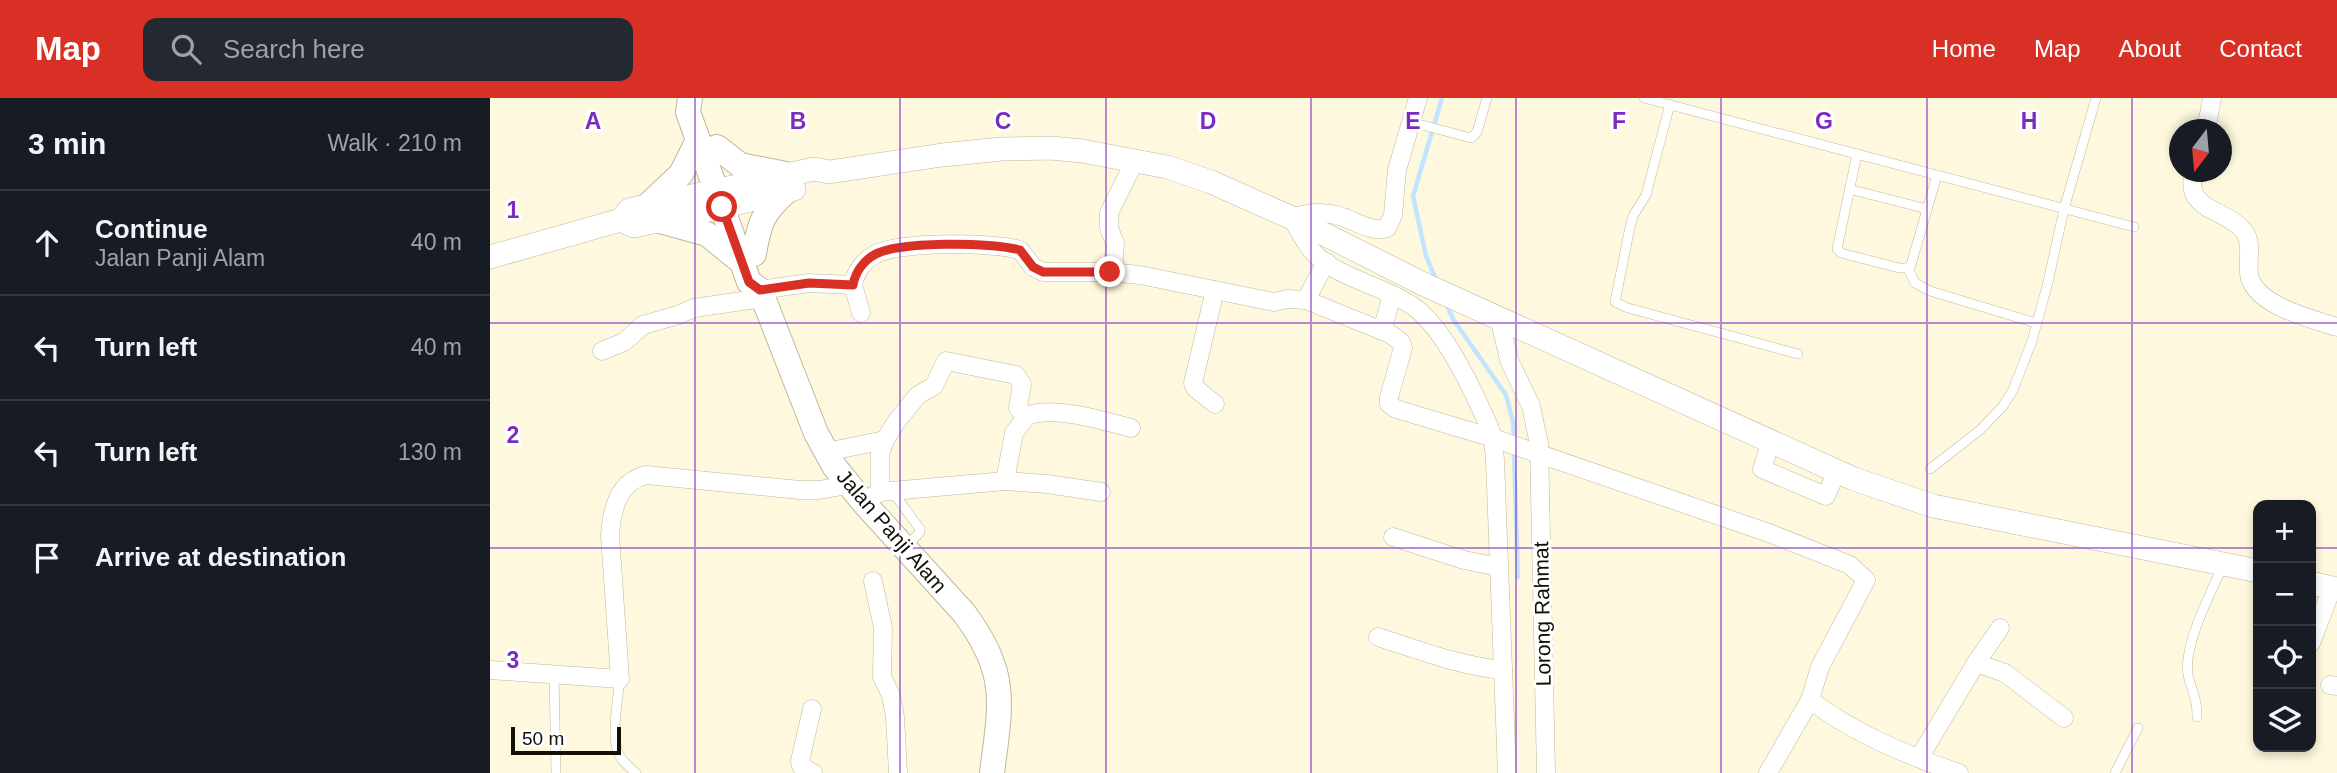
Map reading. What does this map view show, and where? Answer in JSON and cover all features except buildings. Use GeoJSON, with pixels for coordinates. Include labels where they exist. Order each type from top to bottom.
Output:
{"type":"FeatureCollection","features":[{"type":"Feature","properties":{"kind":"main road","name":"Jalan Panji Alam"},"geometry":{"type":"LineString","coordinates":[[690,98],[703,108],[708,143],[748,258],[749,282],[762,294],[776,335],[825,452],[871,492],[904,548],[980,634],[995,665],[999,682],[999,716],[992,773]]}},
{"type":"Feature","properties":{"kind":"main road"},"geometry":{"type":"LineString","coordinates":[[708,143],[740,165],[786,183],[763,217],[748,258],[707,234],[654,213],[681,174],[708,143]]}},
{"type":"Feature","properties":{"kind":"street"},"geometry":{"type":"LineString","coordinates":[[1292,218],[1321,212],[1379,230],[1387,228],[1393,215],[1398,170],[1418,98]]}},
{"type":"Feature","properties":{"kind":"street"},"geometry":{"type":"LineString","coordinates":[[2208,119],[2212,98]]}},
{"type":"Feature","properties":{"kind":"street"},"geometry":{"type":"LineString","coordinates":[[490,257],[621,220],[629,210],[654,213],[786,183],[814,169],[829,172],[1002,149],[1051,148],[1135,160],[1189,173],[1292,218],[1421,283],[1837,471],[1933,506],[2253,570]]}},
{"type":"Feature","properties":{"kind":"street"},"geometry":{"type":"LineString","coordinates":[[1113,272],[1115,243],[1108,228],[1109,213],[1135,160]]}},
{"type":"Feature","properties":{"kind":"street"},"geometry":{"type":"LineString","coordinates":[[2191,182],[2196,198],[2203,205],[2235,223],[2247,236],[2249,277],[2254,286],[2274,304],[2288,311],[2337,327]]}},
{"type":"Feature","properties":{"kind":"street"},"geometry":{"type":"LineString","coordinates":[[1292,218],[1308,247],[1326,262],[1414,307],[1438,332],[1496,439],[1507,773]]}},
{"type":"Feature","properties":{"kind":"street"},"geometry":{"type":"LineString","coordinates":[[861,313],[853,285],[854,278],[866,261],[882,251],[955,244],[1020,250],[1033,267],[1043,272],[1113,272],[1274,302],[1288,299],[1306,300],[1382,331],[1403,344],[1389,397],[1391,406],[1496,439],[1769,533],[1850,565],[1867,580],[1820,667],[1810,700],[1768,773]]}},
{"type":"Feature","properties":{"kind":"street"},"geometry":{"type":"LineString","coordinates":[[1306,300],[1326,262]]}},
{"type":"Feature","properties":{"kind":"street"},"geometry":{"type":"LineString","coordinates":[[602,351],[624,342],[643,325],[678,315],[694,307],[809,283],[853,285]]}},
{"type":"Feature","properties":{"kind":"street"},"geometry":{"type":"LineString","coordinates":[[1215,290],[1194,383],[1195,388],[1215,404]]}},
{"type":"Feature","properties":{"kind":"street"},"geometry":{"type":"LineString","coordinates":[[1382,331],[1392,295]]}},
{"type":"Feature","properties":{"kind":"street","name":"Lorong Rahmat"},"geometry":{"type":"LineString","coordinates":[[1499,317],[1509,360],[1531,406],[1539,444],[1536,454],[1546,773]]}},
{"type":"Feature","properties":{"kind":"street"},"geometry":{"type":"LineString","coordinates":[[871,492],[885,440],[918,395],[934,386],[943,363],[948,360],[1016,375],[1022,384],[1018,408],[1025,417]]}},
{"type":"Feature","properties":{"kind":"street"},"geometry":{"type":"LineString","coordinates":[[1005,481],[1014,433],[1025,417],[1041,412],[1080,416],[1131,428]]}},
{"type":"Feature","properties":{"kind":"street"},"geometry":{"type":"LineString","coordinates":[[825,452],[885,440]]}},
{"type":"Feature","properties":{"kind":"street"},"geometry":{"type":"LineString","coordinates":[[490,670],[620,679],[611,517],[624,487],[635,478],[646,475],[800,490],[871,492],[1005,481],[1101,492]]}},
{"type":"Feature","properties":{"kind":"street"},"geometry":{"type":"LineString","coordinates":[[1393,537],[1464,560],[1499,567]]}},
{"type":"Feature","properties":{"kind":"street"},"geometry":{"type":"LineString","coordinates":[[873,581],[883,628],[882,677],[891,695],[895,717],[898,773]]}},
{"type":"Feature","properties":{"kind":"street"},"geometry":{"type":"LineString","coordinates":[[2316,626],[2327,586]]}},
{"type":"Feature","properties":{"kind":"street"},"geometry":{"type":"LineString","coordinates":[[1919,758],[2000,628]]}},
{"type":"Feature","properties":{"kind":"street"},"geometry":{"type":"LineString","coordinates":[[1378,637],[1455,662],[1503,670]]}},
{"type":"Feature","properties":{"kind":"street"},"geometry":{"type":"LineString","coordinates":[[1976,663],[2005,673],[2064,718]]}},
{"type":"Feature","properties":{"kind":"street"},"geometry":{"type":"LineString","coordinates":[[1810,700],[1836,720],[1857,731],[1959,773]]}},
{"type":"Feature","properties":{"kind":"street"},"geometry":{"type":"LineString","coordinates":[[812,709],[800,761],[801,766],[813,773]]}},
{"type":"Feature","properties":{"kind":"lane"},"geometry":{"type":"LineString","coordinates":[[1411,122],[1471,138],[1475,136],[1487,98]]}},
{"type":"Feature","properties":{"kind":"lane"},"geometry":{"type":"LineString","coordinates":[[1644,98],[2134,227]]}},
{"type":"Feature","properties":{"kind":"lane"},"geometry":{"type":"LineString","coordinates":[[1930,469],[1980,430],[2003,406],[2023,366],[2096,98]]}},
{"type":"Feature","properties":{"kind":"lane"},"geometry":{"type":"LineString","coordinates":[[1670,104],[1646,195],[1633,216],[1615,302],[1628,308],[1798,354]]}},
{"type":"Feature","properties":{"kind":"lane"},"geometry":{"type":"LineString","coordinates":[[1857,154],[1837,245],[1839,251],[1899,268],[1908,268]]}},
{"type":"Feature","properties":{"kind":"lane"},"geometry":{"type":"LineString","coordinates":[[1937,175],[1908,268],[1915,283],[1930,291],[2036,323]]}},
{"type":"Feature","properties":{"kind":"lane"},"geometry":{"type":"LineString","coordinates":[[1849,189],[1927,209]]}},
{"type":"Feature","properties":{"kind":"lane"},"geometry":{"type":"LineString","coordinates":[[2197,718],[2197,699],[2188,674],[2190,648],[2224,564]]}},
{"type":"Feature","properties":{"kind":"lane"},"geometry":{"type":"LineString","coordinates":[[554,676],[556,773]]}},
{"type":"Feature","properties":{"kind":"lane"},"geometry":{"type":"LineString","coordinates":[[620,679],[615,741],[625,764],[636,773]]}},
{"type":"Feature","properties":{"kind":"lane"},"geometry":{"type":"LineString","coordinates":[[2115,773],[2138,728]]}},
{"type":"Feature","properties":{"kind":"waterway"},"geometry":{"type":"LineString","coordinates":[[1437,282],[1426,256],[1413,196],[1442,98]]}},
{"type":"Feature","properties":{"kind":"waterway"},"geometry":{"type":"LineString","coordinates":[[1446,303],[1453,319],[1506,395],[1513,422],[1514,440]]}},
{"type":"Feature","properties":{"kind":"waterway"},"geometry":{"type":"LineString","coordinates":[[1514,452],[1518,577]]}},
{"type":"Feature","properties":{"kind":"route"},"geometry":{"type":"LineString","coordinates":[[722,207],[749,282],[760,290],[809,283],[853,285],[854,278],[866,261],[882,251],[955,244],[1014,248],[1020,250],[1033,267],[1043,272],[1110,272]]}}]}
